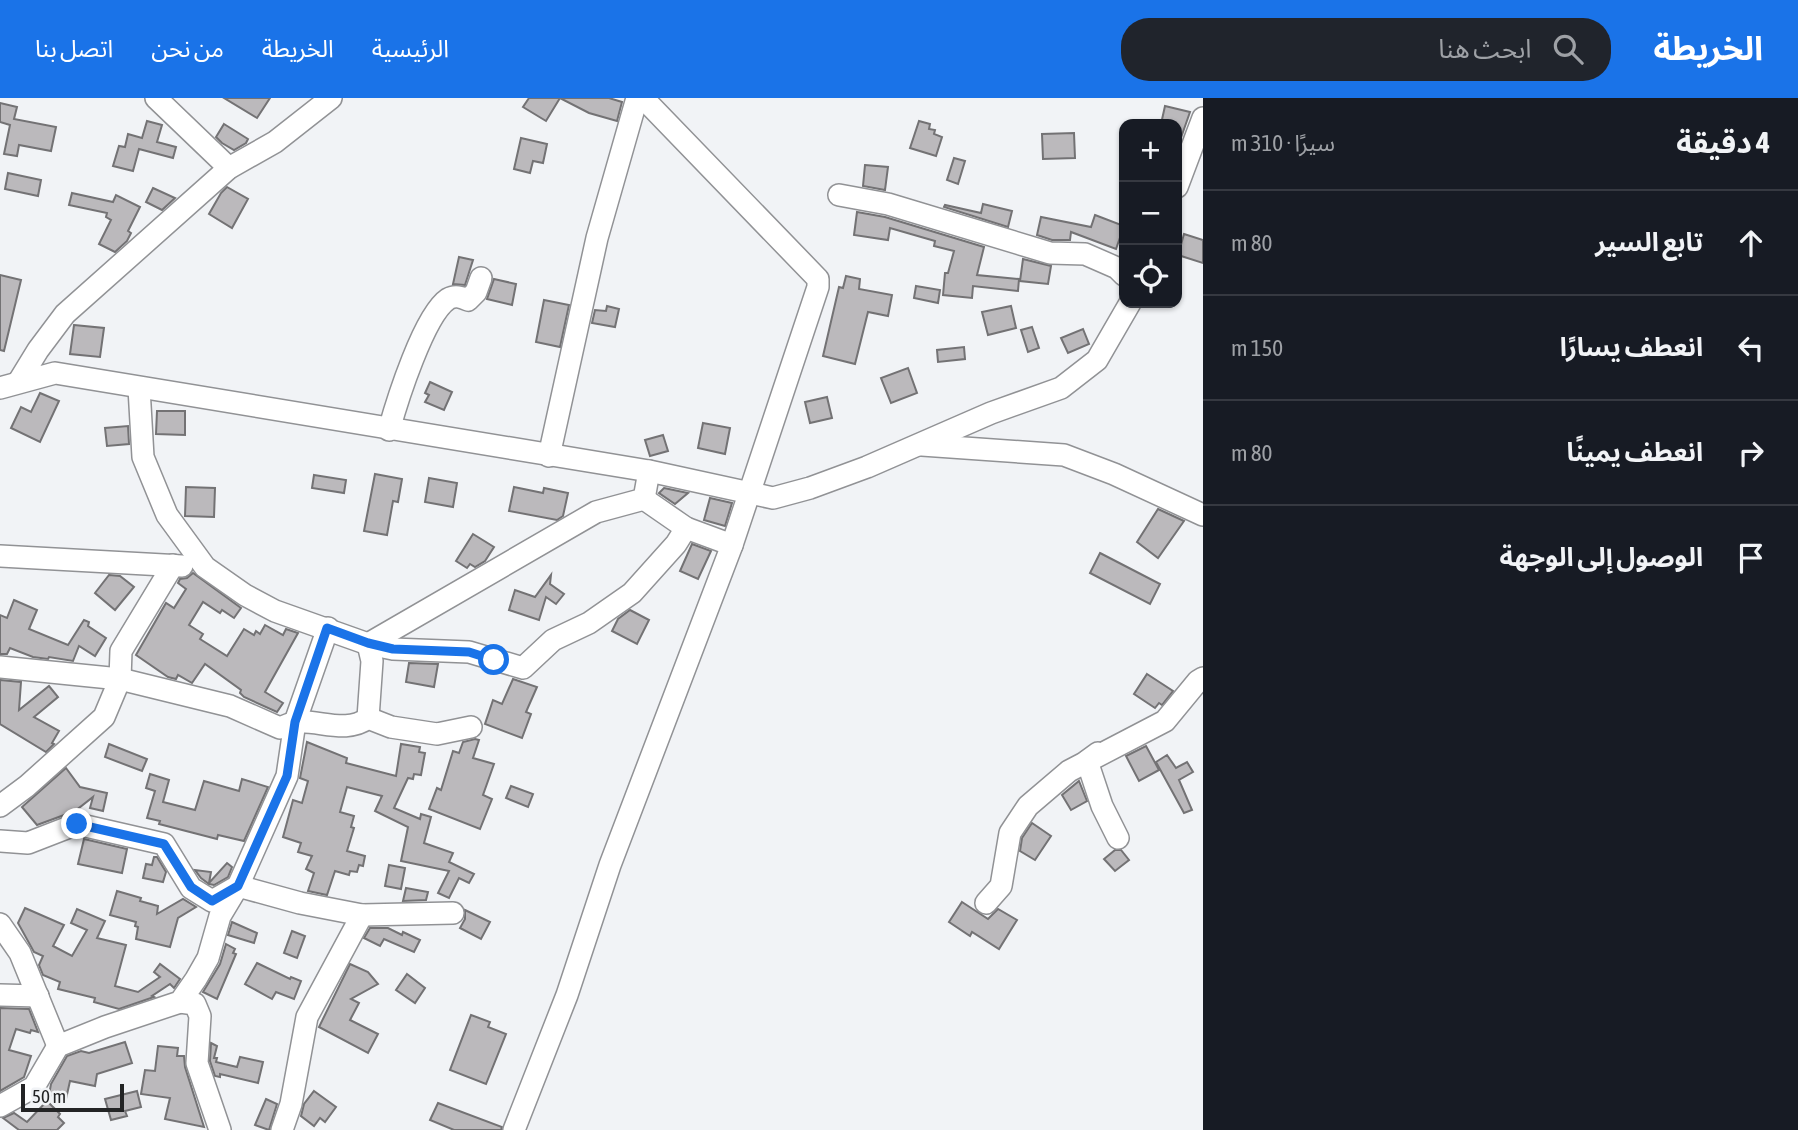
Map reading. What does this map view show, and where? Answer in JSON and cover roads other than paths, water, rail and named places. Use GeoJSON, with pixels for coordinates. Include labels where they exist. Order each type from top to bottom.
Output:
{"type":"FeatureCollection","features":[{"type":"Feature","properties":{"kind":"street"},"geometry":{"type":"LineString","coordinates":[[156,98],[229,168]]}},
{"type":"Feature","properties":{"kind":"street"},"geometry":{"type":"LineString","coordinates":[[10,385],[65,313],[229,168],[275,142],[331,98]]}},
{"type":"Feature","properties":{"kind":"street"},"geometry":{"type":"LineString","coordinates":[[550,456],[597,238],[637,98]]}},
{"type":"Feature","properties":{"kind":"street"},"geometry":{"type":"LineString","coordinates":[[514,1130],[567,995],[610,865],[732,545],[818,287],[818,279],[643,98]]}},
{"type":"Feature","properties":{"kind":"street"},"geometry":{"type":"LineString","coordinates":[[1179,182],[1203,118]]}},
{"type":"Feature","properties":{"kind":"street"},"geometry":{"type":"LineString","coordinates":[[839,195],[888,204],[1050,253],[1086,254],[1119,271]]}},
{"type":"Feature","properties":{"kind":"street"},"geometry":{"type":"LineString","coordinates":[[389,429],[418,347],[436,310],[448,299],[457,296],[468,300],[476,292],[481,278]]}},
{"type":"Feature","properties":{"kind":"street"},"geometry":{"type":"LineString","coordinates":[[10,385],[55,373],[649,471],[773,498],[867,467],[991,413],[1061,388],[1097,360],[1127,308]]}},
{"type":"Feature","properties":{"kind":"street"},"geometry":{"type":"LineString","coordinates":[[139,388],[143,457],[166,515],[205,566],[246,596],[275,611],[368,643],[393,649],[469,652],[523,668],[553,640],[589,623],[632,593],[676,544],[686,528]]}},
{"type":"Feature","properties":{"kind":"street"},"geometry":{"type":"LineString","coordinates":[[917,444],[1064,455],[1114,474],[1203,515]]}},
{"type":"Feature","properties":{"kind":"street"},"geometry":{"type":"LineString","coordinates":[[644,499],[649,471]]}},
{"type":"Feature","properties":{"kind":"street"},"geometry":{"type":"LineString","coordinates":[[368,643],[596,512],[644,499],[686,528],[732,545]]}},
{"type":"Feature","properties":{"kind":"street"},"geometry":{"type":"LineString","coordinates":[[0,556],[205,566]]}},
{"type":"Feature","properties":{"kind":"street"},"geometry":{"type":"LineString","coordinates":[[0,806],[27,786],[104,717],[120,679],[121,651],[173,565]]}},
{"type":"Feature","properties":{"kind":"street"},"geometry":{"type":"LineString","coordinates":[[180,1002],[208,958],[220,916],[238,886],[287,776],[295,722],[327,628]]}},
{"type":"Feature","properties":{"kind":"street"},"geometry":{"type":"LineString","coordinates":[[0,667],[120,679],[230,706],[280,728],[295,722],[329,726],[360,724],[368,718],[372,661],[368,643]]}},
{"type":"Feature","properties":{"kind":"street"},"geometry":{"type":"LineString","coordinates":[[986,903],[1001,886],[1010,833],[1028,806],[1069,771],[1165,721],[1203,678]]}},
{"type":"Feature","properties":{"kind":"street"},"geometry":{"type":"LineString","coordinates":[[368,718],[391,727],[438,734],[471,727]]}},
{"type":"Feature","properties":{"kind":"street"},"geometry":{"type":"LineString","coordinates":[[1087,761],[1102,806],[1118,838]]}},
{"type":"Feature","properties":{"kind":"street"},"geometry":{"type":"LineString","coordinates":[[0,841],[28,843],[77,824],[164,844],[191,887],[212,901],[238,886],[300,903],[362,915],[453,913]]}},
{"type":"Feature","properties":{"kind":"street"},"geometry":{"type":"LineString","coordinates":[[282,1130],[291,1104],[307,1017],[362,915]]}},
{"type":"Feature","properties":{"kind":"street"},"geometry":{"type":"LineString","coordinates":[[0,924],[20,953],[58,1046]]}},
{"type":"Feature","properties":{"kind":"street"},"geometry":{"type":"LineString","coordinates":[[0,995],[38,996]]}},
{"type":"Feature","properties":{"kind":"street"},"geometry":{"type":"LineString","coordinates":[[0,1106],[34,1087],[58,1046],[180,1002],[195,1004],[200,1017],[197,1063],[220,1130]]}}]}
